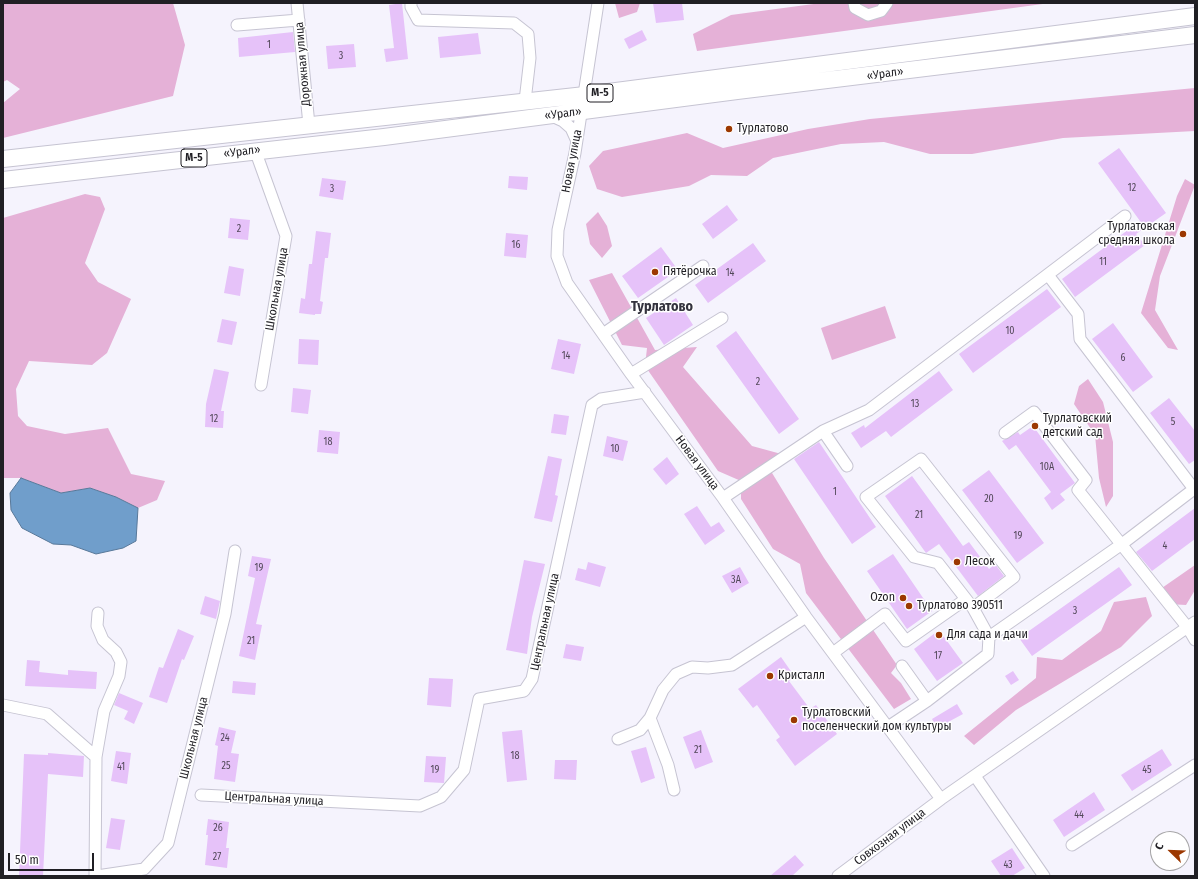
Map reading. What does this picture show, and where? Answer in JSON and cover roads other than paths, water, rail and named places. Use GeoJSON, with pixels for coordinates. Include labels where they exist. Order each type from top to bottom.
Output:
{"type":"FeatureCollection","features":[{"type":"Feature","properties":{"kind":"highway","name":"«Урал»"},"geometry":{"type":"LineString","coordinates":[[3,159],[585,95],[1195,16]]}},
{"type":"Feature","properties":{"kind":"highway","name":"«Урал»"},"geometry":{"type":"LineString","coordinates":[[3,180],[256,150],[377,138],[1195,35]]}},
{"type":"Feature","properties":{"kind":"street","name":"Дорожная улица"},"geometry":{"type":"LineString","coordinates":[[297,3],[309,125]]}},
{"type":"Feature","properties":{"kind":"street"},"geometry":{"type":"LineString","coordinates":[[411,3],[411,7],[418,20],[514,23],[528,34],[530,58],[525,101]]}},
{"type":"Feature","properties":{"kind":"street","name":"Новая улица"},"geometry":{"type":"LineString","coordinates":[[598,3],[575,153],[558,230],[557,256],[567,283],[631,374],[723,498],[806,617],[941,799]]}},
{"type":"Feature","properties":{"kind":"street"},"geometry":{"type":"LineString","coordinates":[[854,3],[855,8],[868,15],[880,11],[887,3]]}},
{"type":"Feature","properties":{"kind":"street"},"geometry":{"type":"LineString","coordinates":[[237,26],[299,20]]}},
{"type":"Feature","properties":{"kind":"street"},"geometry":{"type":"LineString","coordinates":[[549,116],[563,121],[571,128],[576,139]]}},
{"type":"Feature","properties":{"kind":"street","name":"Школьная улица"},"geometry":{"type":"LineString","coordinates":[[256,150],[286,236],[261,384]]}},
{"type":"Feature","properties":{"kind":"street"},"geometry":{"type":"LineString","coordinates":[[723,498],[823,431],[869,410],[1125,216]]}},
{"type":"Feature","properties":{"kind":"street"},"geometry":{"type":"LineString","coordinates":[[603,334],[703,266]]}},
{"type":"Feature","properties":{"kind":"street"},"geometry":{"type":"LineString","coordinates":[[989,637],[1122,544],[1194,489],[1080,338],[1078,314],[1048,275]]}},
{"type":"Feature","properties":{"kind":"street"},"geometry":{"type":"LineString","coordinates":[[631,374],[722,318]]}},
{"type":"Feature","properties":{"kind":"street","name":"Центральная улица"},"geometry":{"type":"LineString","coordinates":[[201,795],[420,806],[441,798],[464,770],[479,699],[524,691],[532,680],[592,406],[601,399],[645,392]]}},
{"type":"Feature","properties":{"kind":"street"},"geometry":{"type":"LineString","coordinates":[[1005,433],[1034,412],[1086,480],[1078,490],[1191,625],[1195,640]]}},
{"type":"Feature","properties":{"kind":"street"},"geometry":{"type":"LineString","coordinates":[[823,431],[847,466]]}},
{"type":"Feature","properties":{"kind":"street"},"geometry":{"type":"LineString","coordinates":[[833,653],[885,614],[906,641],[970,603],[1014,577],[921,458],[866,496],[914,557],[938,563],[970,603],[989,637],[988,654],[926,701],[888,727]]}},
{"type":"Feature","properties":{"kind":"street","name":"Школьная улица"},"geometry":{"type":"LineString","coordinates":[[98,612],[97,626],[103,640],[116,652],[121,662],[120,676],[104,711],[96,757],[96,876],[144,869],[168,843],[225,614],[235,551]]}},
{"type":"Feature","properties":{"kind":"street"},"geometry":{"type":"LineString","coordinates":[[618,740],[640,730],[650,718],[663,690],[676,674],[692,667],[708,668],[732,665],[806,617]]}},
{"type":"Feature","properties":{"kind":"street","name":"Совхозная улица"},"geometry":{"type":"LineString","coordinates":[[838,876],[941,799],[1191,625]]}},
{"type":"Feature","properties":{"kind":"street"},"geometry":{"type":"LineString","coordinates":[[902,666],[926,701]]}},
{"type":"Feature","properties":{"kind":"street"},"geometry":{"type":"LineString","coordinates":[[3,705],[46,714],[96,757]]}},
{"type":"Feature","properties":{"kind":"street"},"geometry":{"type":"LineString","coordinates":[[650,718],[668,765],[674,790]]}},
{"type":"Feature","properties":{"kind":"street"},"geometry":{"type":"LineString","coordinates":[[1072,845],[1195,765]]}},
{"type":"Feature","properties":{"kind":"street"},"geometry":{"type":"LineString","coordinates":[[975,776],[1044,876]]}},
{"type":"Feature","properties":{"kind":"water"},"geometry":{"type":"Polygon","coordinates":[[[21,478],[61,493],[90,488],[116,497],[138,508],[136,541],[123,548],[96,554],[71,545],[53,544],[22,528],[11,510],[10,493],[21,478]]]}},
{"type":"Feature","properties":{"kind":"place","name":"Турлатово"},"geometry":{"type":"Point","coordinates":[729,129]}},
{"type":"Feature","properties":{"kind":"place","name":"Турлатовская средняя школа"},"geometry":{"type":"Point","coordinates":[1183,234]}},
{"type":"Feature","properties":{"kind":"place","name":"Пятёрочка"},"geometry":{"type":"Point","coordinates":[655,272]}},
{"type":"Feature","properties":{"kind":"place","name":"Турлатовский детский сад"},"geometry":{"type":"Point","coordinates":[1035,426]}},
{"type":"Feature","properties":{"kind":"place","name":"Лесок"},"geometry":{"type":"Point","coordinates":[957,562]}},
{"type":"Feature","properties":{"kind":"place","name":"Ozon"},"geometry":{"type":"Point","coordinates":[903,598]}},
{"type":"Feature","properties":{"kind":"place","name":"Турлатово 390511"},"geometry":{"type":"Point","coordinates":[909,606]}},
{"type":"Feature","properties":{"kind":"place","name":"Для сада и дачи"},"geometry":{"type":"Point","coordinates":[939,635]}},
{"type":"Feature","properties":{"kind":"place","name":"Кристалл"},"geometry":{"type":"Point","coordinates":[770,676]}},
{"type":"Feature","properties":{"kind":"place","name":"Турлатовский поселенческий дом культуры"},"geometry":{"type":"Point","coordinates":[794,720]}},
{"type":"Feature","properties":{"kind":"district","name":"Турлатово"},"geometry":{"type":"Point","coordinates":[662,307]}}]}
